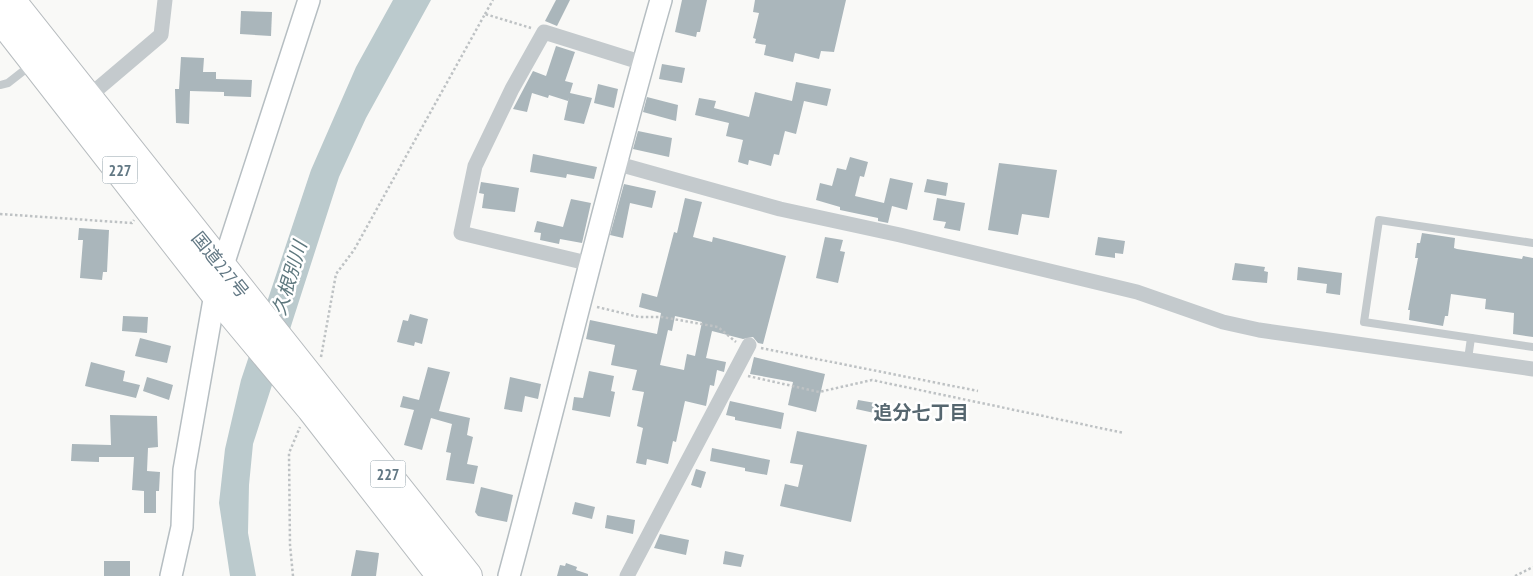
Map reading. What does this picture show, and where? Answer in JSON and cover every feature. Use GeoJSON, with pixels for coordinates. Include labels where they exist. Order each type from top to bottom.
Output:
{"type":"FeatureCollection","features":[{"type":"Feature","properties":{"kind":"highway","name":"国道227号"},"geometry":{"type":"LineString","coordinates":[[10,0],[43,56],[148,206],[215,294],[239,323],[307,389],[468,576]]}},
{"type":"Feature","properties":{"kind":"highway","name":"国道227号"},"geometry":{"type":"LineString","coordinates":[[0,18],[88,96],[242,293],[307,389],[441,576]]}},
{"type":"Feature","properties":{"kind":"street"},"geometry":{"type":"LineString","coordinates":[[88,96],[161,35],[165,0]]}},
{"type":"Feature","properties":{"kind":"street"},"geometry":{"type":"LineString","coordinates":[[171,576],[182,527],[184,470],[215,294],[309,0]]}},
{"type":"Feature","properties":{"kind":"street"},"geometry":{"type":"LineString","coordinates":[[509,576],[581,303],[615,163],[661,0]]}},
{"type":"Feature","properties":{"kind":"street"},"geometry":{"type":"LineString","coordinates":[[591,264],[461,233],[475,166],[512,88],[544,32],[643,62]]}},
{"type":"Feature","properties":{"kind":"street"},"geometry":{"type":"LineString","coordinates":[[615,163],[780,209],[900,235],[1137,292],[1223,322],[1260,330],[1533,369]]}},
{"type":"Feature","properties":{"kind":"street"},"geometry":{"type":"LineString","coordinates":[[627,576],[749,345]]}},
{"type":"Feature","properties":{"kind":"lane"},"geometry":{"type":"LineString","coordinates":[[0,86],[8,83],[43,56]]}},
{"type":"Feature","properties":{"kind":"lane"},"geometry":{"type":"LineString","coordinates":[[1533,243],[1379,220],[1364,322],[1533,347]]}},
{"type":"Feature","properties":{"kind":"lane"},"geometry":{"type":"LineString","coordinates":[[1468,359],[1471,338]]}},
{"type":"Feature","properties":{"kind":"path"},"geometry":{"type":"LineString","coordinates":[[293,576],[290,544],[289,452],[300,426],[307,389],[323,352],[336,274],[354,250],[493,0]]}},
{"type":"Feature","properties":{"kind":"path"},"geometry":{"type":"LineString","coordinates":[[483,18],[485,14],[544,32]]}},
{"type":"Feature","properties":{"kind":"path"},"geometry":{"type":"LineString","coordinates":[[0,214],[132,223],[148,206]]}},
{"type":"Feature","properties":{"kind":"path"},"geometry":{"type":"LineString","coordinates":[[581,303],[639,317],[662,316],[718,327],[738,343],[978,391]]}},
{"type":"Feature","properties":{"kind":"path"},"geometry":{"type":"LineString","coordinates":[[734,373],[819,392],[872,380],[1124,433]]}},
{"type":"Feature","properties":{"kind":"path"},"geometry":{"type":"LineString","coordinates":[[1515,576],[1533,567]]}},
{"type":"Feature","properties":{"kind":"water","name":"久根別川"},"geometry":{"type":"Polygon","coordinates":[[[393,0],[431,0],[366,118],[339,177],[253,444],[249,485],[248,533],[256,576],[230,576],[219,503],[225,449],[241,380],[311,170],[356,67],[393,0]]]}},
{"type":"Feature","properties":{"kind":"building"},"geometry":{"type":"Polygon","coordinates":[[[556,0],[570,0],[557,26],[545,21],[556,0]]]}},
{"type":"Feature","properties":{"kind":"building"},"geometry":{"type":"Polygon","coordinates":[[[682,0],[707,0],[700,32],[697,32],[696,37],[675,32],[682,0]]]}},
{"type":"Feature","properties":{"kind":"building"},"geometry":{"type":"Polygon","coordinates":[[[755,0],[846,0],[834,52],[821,51],[819,59],[795,53],[793,62],[764,55],[766,45],[755,43],[756,39],[753,38],[759,13],[753,12],[755,0]]]}},
{"type":"Feature","properties":{"kind":"building"},"geometry":{"type":"Polygon","coordinates":[[[241,11],[272,12],[271,36],[240,34],[241,11]]]}},
{"type":"Feature","properties":{"kind":"building"},"geometry":{"type":"Polygon","coordinates":[[[556,46],[575,52],[565,81],[573,83],[570,93],[592,98],[584,124],[564,120],[569,97],[568,101],[549,95],[548,98],[532,93],[527,112],[513,109],[533,71],[546,76],[556,46]]]}},
{"type":"Feature","properties":{"kind":"building"},"geometry":{"type":"Polygon","coordinates":[[[181,57],[204,58],[203,72],[216,72],[216,79],[252,80],[251,97],[224,96],[224,92],[190,91],[189,124],[176,123],[175,89],[179,89],[181,57]]]}},
{"type":"Feature","properties":{"kind":"building"},"geometry":{"type":"Polygon","coordinates":[[[662,64],[685,68],[682,83],[659,79],[662,64]]]}},
{"type":"Feature","properties":{"kind":"building"},"geometry":{"type":"Polygon","coordinates":[[[796,82],[831,89],[827,106],[804,101],[796,134],[785,131],[779,155],[774,154],[771,166],[749,160],[748,165],[738,162],[743,140],[726,136],[729,123],[695,115],[699,98],[716,101],[714,108],[749,117],[755,92],[792,101],[796,82]]]}},
{"type":"Feature","properties":{"kind":"building"},"geometry":{"type":"Polygon","coordinates":[[[598,84],[618,89],[614,108],[594,103],[598,84]]]}},
{"type":"Feature","properties":{"kind":"building"},"geometry":{"type":"Polygon","coordinates":[[[647,97],[678,105],[676,121],[643,112],[647,97]]]}},
{"type":"Feature","properties":{"kind":"building"},"geometry":{"type":"Polygon","coordinates":[[[638,131],[672,138],[669,157],[633,149],[638,131]]]}},
{"type":"Feature","properties":{"kind":"building"},"geometry":{"type":"Polygon","coordinates":[[[533,154],[597,167],[594,179],[567,174],[566,178],[530,172],[533,154]]]}},
{"type":"Feature","properties":{"kind":"building"},"geometry":{"type":"Polygon","coordinates":[[[850,157],[868,162],[864,177],[860,176],[855,196],[884,203],[890,178],[913,183],[907,210],[892,206],[888,223],[878,221],[878,218],[840,210],[840,207],[816,200],[820,183],[832,186],[837,168],[846,170],[850,157]]]}},
{"type":"Feature","properties":{"kind":"building"},"geometry":{"type":"Polygon","coordinates":[[[999,163],[1057,170],[1049,218],[1022,214],[1018,235],[988,230],[999,163]]]}},
{"type":"Feature","properties":{"kind":"building"},"geometry":{"type":"Polygon","coordinates":[[[927,179],[948,183],[946,196],[924,192],[927,179]]]}},
{"type":"Feature","properties":{"kind":"building"},"geometry":{"type":"Polygon","coordinates":[[[481,182],[519,188],[515,212],[482,208],[484,194],[479,193],[481,182]]]}},
{"type":"Feature","properties":{"kind":"building"},"geometry":{"type":"Polygon","coordinates":[[[624,184],[656,191],[652,208],[630,203],[623,238],[610,235],[624,184]]]}},
{"type":"Feature","properties":{"kind":"building"},"geometry":{"type":"Polygon","coordinates":[[[685,198],[702,202],[693,237],[712,242],[713,237],[786,256],[763,344],[758,343],[753,337],[743,339],[712,331],[706,358],[726,362],[724,372],[717,370],[714,386],[710,385],[706,406],[685,401],[676,442],[673,441],[668,464],[647,459],[646,465],[636,463],[643,428],[637,426],[644,392],[632,390],[637,370],[611,365],[615,345],[586,339],[590,320],[657,334],[661,313],[639,307],[642,293],[657,297],[674,232],[677,233],[685,198]],[[675,316],[672,331],[668,330],[660,365],[684,370],[687,354],[695,356],[702,322],[675,316]]]}},
{"type":"Feature","properties":{"kind":"building"},"geometry":{"type":"Polygon","coordinates":[[[937,198],[965,203],[960,231],[944,228],[946,222],[933,220],[937,198]]]}},
{"type":"Feature","properties":{"kind":"building"},"geometry":{"type":"Polygon","coordinates":[[[571,199],[591,203],[582,243],[560,239],[559,244],[540,240],[541,233],[534,232],[537,221],[563,227],[571,199]]]}},
{"type":"Feature","properties":{"kind":"building"},"geometry":{"type":"Polygon","coordinates":[[[79,228],[109,230],[107,272],[103,272],[102,280],[80,278],[83,240],[78,240],[79,228]]]}},
{"type":"Feature","properties":{"kind":"building"},"geometry":{"type":"Polygon","coordinates":[[[1422,233],[1455,238],[1454,248],[1457,249],[1522,259],[1523,256],[1533,258],[1533,337],[1513,334],[1514,313],[1485,309],[1486,299],[1451,294],[1448,316],[1445,316],[1443,326],[1409,320],[1410,310],[1408,310],[1418,258],[1415,258],[1417,243],[1420,243],[1422,233]]]}},
{"type":"Feature","properties":{"kind":"building"},"geometry":{"type":"Polygon","coordinates":[[[825,237],[843,240],[840,251],[845,252],[838,283],[816,278],[825,237]]]}},
{"type":"Feature","properties":{"kind":"building"},"geometry":{"type":"Polygon","coordinates":[[[1098,237],[1125,241],[1123,254],[1115,253],[1115,258],[1095,255],[1098,237]]]}},
{"type":"Feature","properties":{"kind":"building"},"geometry":{"type":"Polygon","coordinates":[[[1235,263],[1265,267],[1264,271],[1268,272],[1267,283],[1232,280],[1235,263]]]}},
{"type":"Feature","properties":{"kind":"building"},"geometry":{"type":"Polygon","coordinates":[[[1298,267],[1342,273],[1340,295],[1326,293],[1327,284],[1297,280],[1298,267]]]}},
{"type":"Feature","properties":{"kind":"building"},"geometry":{"type":"Polygon","coordinates":[[[410,314],[428,319],[422,344],[415,342],[414,346],[397,342],[403,320],[408,321],[410,314]]]}},
{"type":"Feature","properties":{"kind":"building"},"geometry":{"type":"Polygon","coordinates":[[[123,316],[148,317],[147,333],[122,331],[123,316]]]}},
{"type":"Feature","properties":{"kind":"building"},"geometry":{"type":"Polygon","coordinates":[[[140,338],[171,346],[167,363],[135,356],[140,338]]]}},
{"type":"Feature","properties":{"kind":"building"},"geometry":{"type":"Polygon","coordinates":[[[754,357],[825,374],[816,412],[788,405],[793,382],[750,374],[754,357]]]}},
{"type":"Feature","properties":{"kind":"building"},"geometry":{"type":"Polygon","coordinates":[[[91,362],[125,371],[123,381],[140,385],[136,398],[85,386],[91,362]]]}},
{"type":"Feature","properties":{"kind":"building"},"geometry":{"type":"Polygon","coordinates":[[[428,367],[450,372],[439,411],[470,418],[467,435],[473,437],[467,464],[478,466],[474,484],[446,480],[451,453],[446,452],[452,424],[431,418],[422,450],[404,445],[414,410],[400,407],[403,396],[419,400],[428,367]]]}},
{"type":"Feature","properties":{"kind":"building"},"geometry":{"type":"Polygon","coordinates":[[[589,371],[614,376],[611,391],[615,392],[610,417],[572,410],[574,397],[583,398],[589,371]]]}},
{"type":"Feature","properties":{"kind":"building"},"geometry":{"type":"Polygon","coordinates":[[[147,377],[173,385],[169,400],[143,391],[147,377]]]}},
{"type":"Feature","properties":{"kind":"building"},"geometry":{"type":"Polygon","coordinates":[[[510,377],[541,384],[538,399],[525,396],[522,412],[504,409],[510,377]]]}},
{"type":"Feature","properties":{"kind":"building"},"geometry":{"type":"Polygon","coordinates":[[[858,400],[881,404],[879,414],[856,409],[858,400]]]}},
{"type":"Feature","properties":{"kind":"building"},"geometry":{"type":"Polygon","coordinates":[[[730,401],[784,413],[781,429],[735,420],[735,417],[726,415],[730,401]]]}},
{"type":"Feature","properties":{"kind":"building"},"geometry":{"type":"Polygon","coordinates":[[[110,415],[157,416],[158,447],[148,448],[147,471],[160,472],[159,491],[156,491],[156,513],[144,513],[144,491],[132,490],[134,457],[99,457],[99,462],[71,461],[72,444],[111,445],[110,415]]]}},
{"type":"Feature","properties":{"kind":"building"},"geometry":{"type":"Polygon","coordinates":[[[797,431],[867,445],[851,522],[780,506],[785,484],[798,487],[803,465],[790,463],[797,431]]]}},
{"type":"Feature","properties":{"kind":"building"},"geometry":{"type":"Polygon","coordinates":[[[712,448],[770,460],[767,475],[745,471],[745,468],[710,461],[712,448]]]}},
{"type":"Feature","properties":{"kind":"building"},"geometry":{"type":"Polygon","coordinates":[[[696,469],[706,472],[701,488],[691,485],[696,469]]]}},
{"type":"Feature","properties":{"kind":"building"},"geometry":{"type":"Polygon","coordinates":[[[481,487],[513,495],[507,522],[478,516],[475,512],[481,487]]]}},
{"type":"Feature","properties":{"kind":"building"},"geometry":{"type":"Polygon","coordinates":[[[575,502],[595,507],[592,519],[572,514],[575,502]]]}},
{"type":"Feature","properties":{"kind":"building"},"geometry":{"type":"Polygon","coordinates":[[[607,515],[635,520],[633,534],[605,528],[607,515]]]}},
{"type":"Feature","properties":{"kind":"building"},"geometry":{"type":"Polygon","coordinates":[[[660,534],[689,540],[686,555],[654,548],[660,534]]]}},
{"type":"Feature","properties":{"kind":"building"},"geometry":{"type":"Polygon","coordinates":[[[356,550],[379,553],[376,576],[351,576],[356,550]]]}},
{"type":"Feature","properties":{"kind":"building"},"geometry":{"type":"Polygon","coordinates":[[[725,551],[744,555],[741,567],[723,564],[725,551]]]}},
{"type":"Feature","properties":{"kind":"building"},"geometry":{"type":"Polygon","coordinates":[[[104,561],[130,561],[130,576],[104,576],[104,561]]]}},
{"type":"Feature","properties":{"kind":"building"},"geometry":{"type":"Polygon","coordinates":[[[566,563],[577,567],[576,570],[588,574],[588,576],[557,576],[560,565],[565,566],[566,563]]]}},
{"type":"Feature","properties":{"kind":"district","name":"追分七丁目"},"geometry":{"type":"Point","coordinates":[921,412]}}]}
